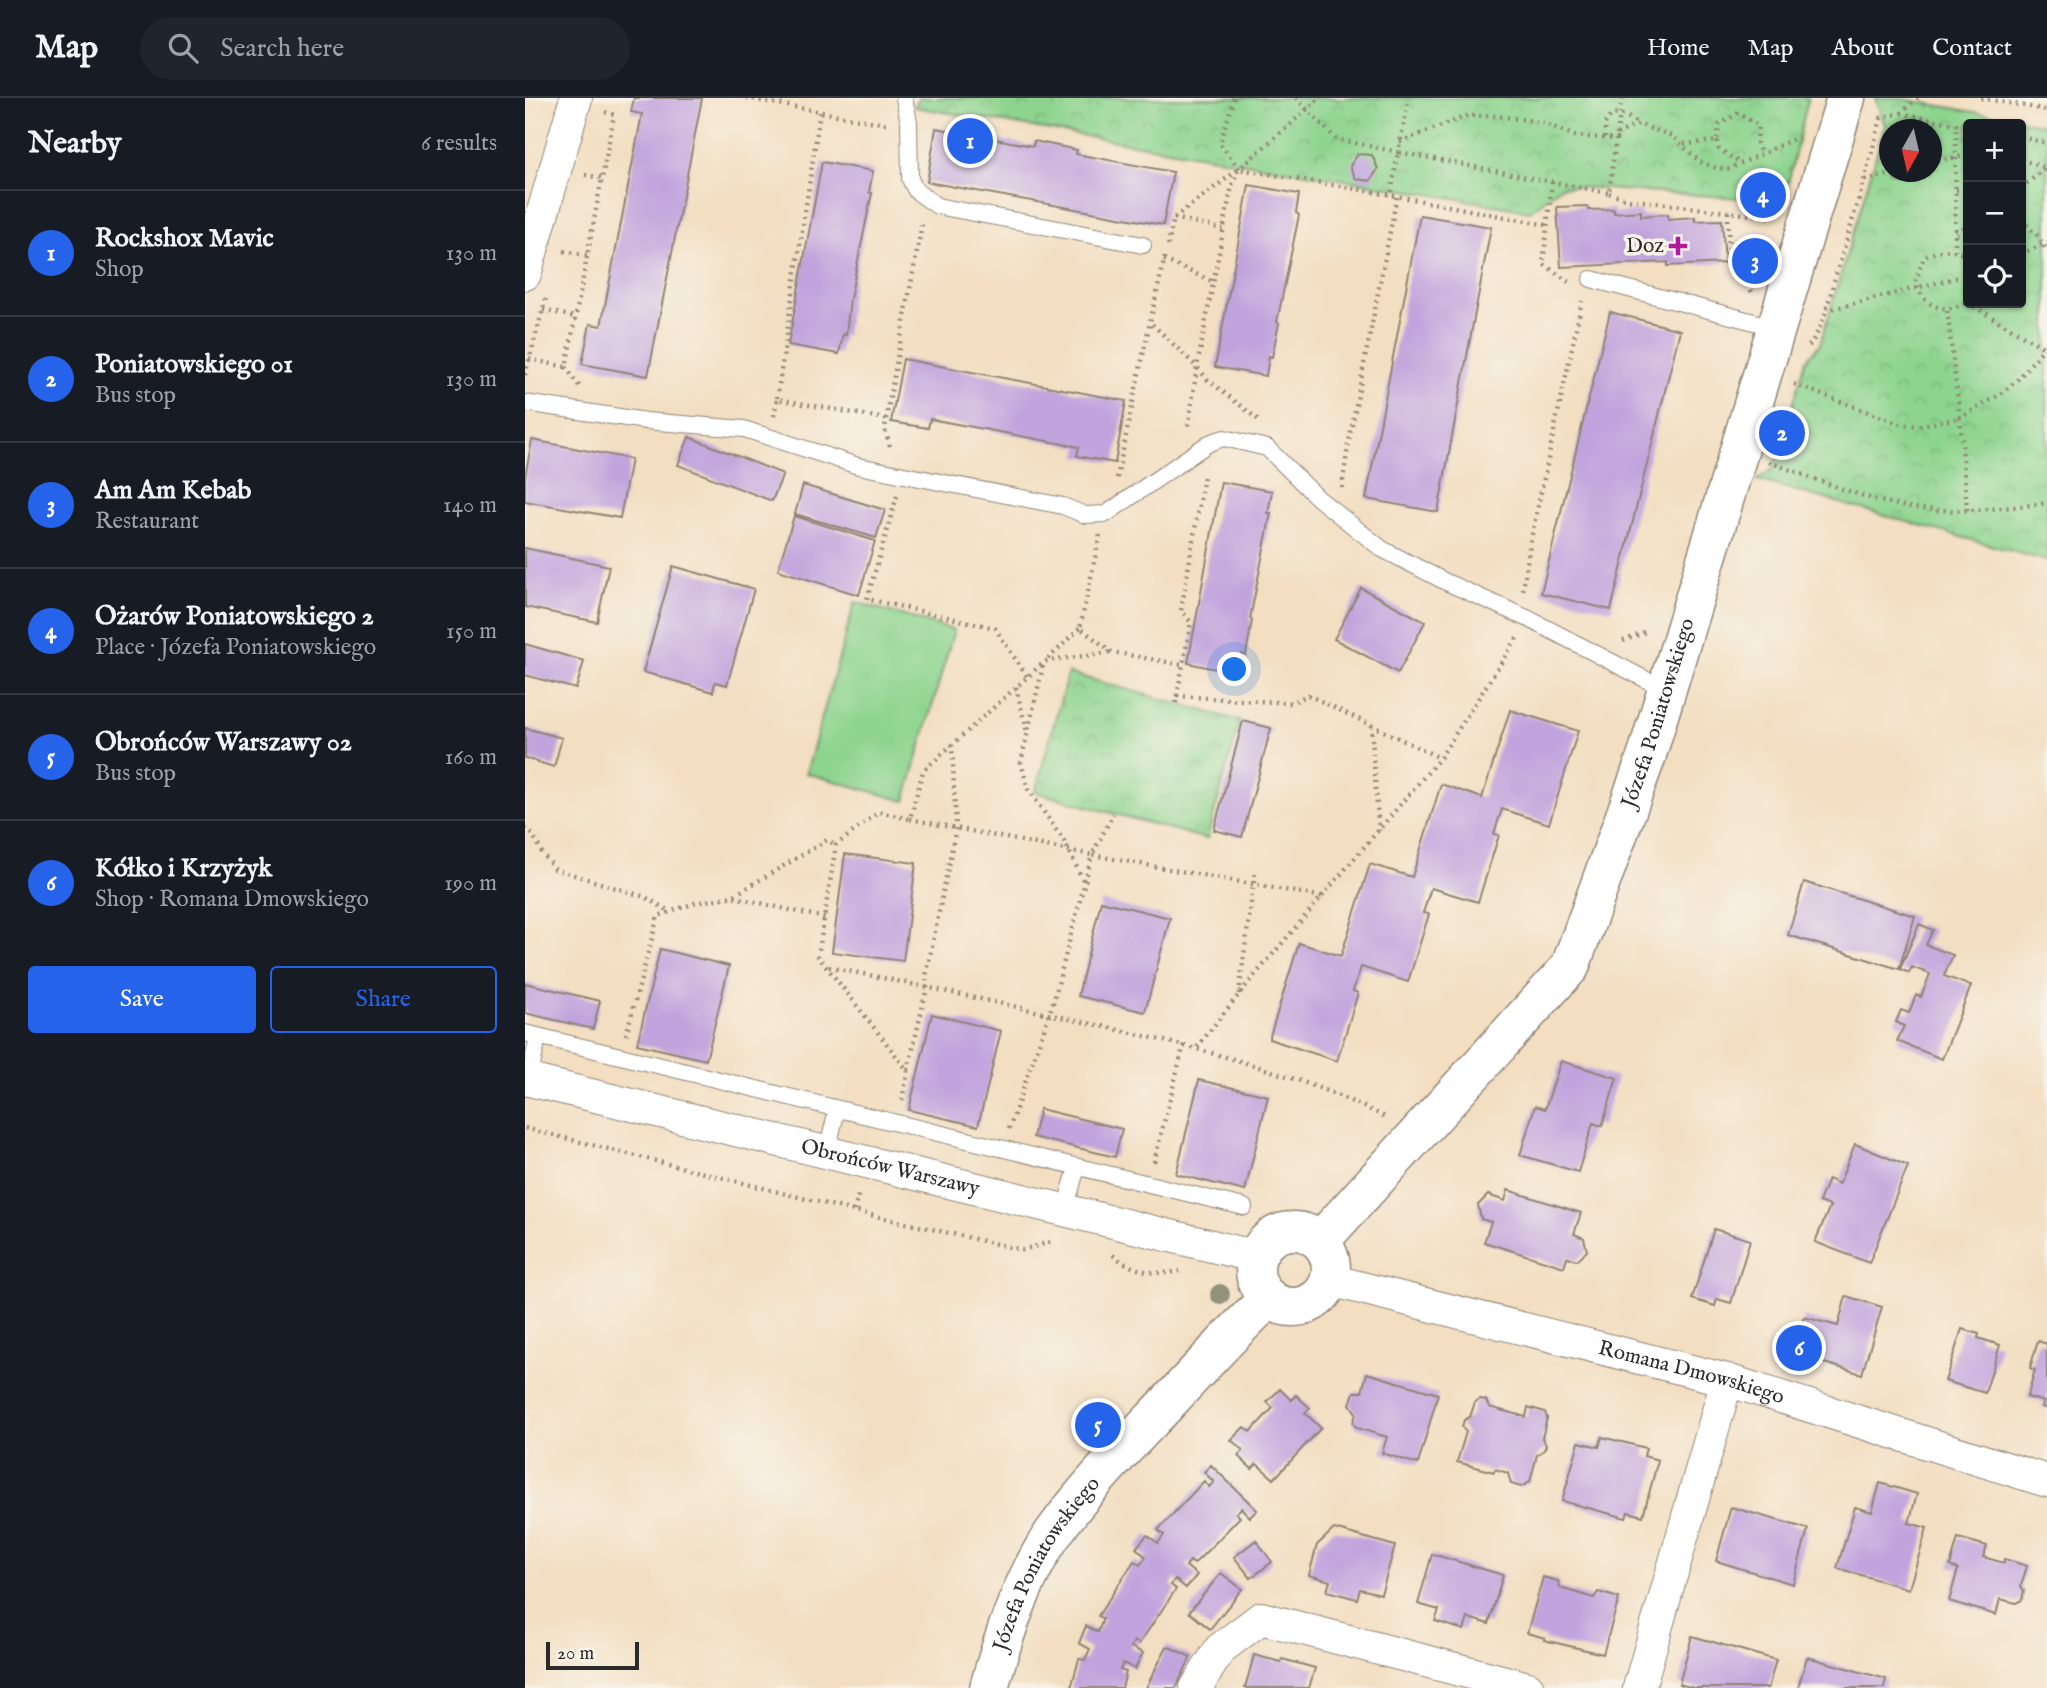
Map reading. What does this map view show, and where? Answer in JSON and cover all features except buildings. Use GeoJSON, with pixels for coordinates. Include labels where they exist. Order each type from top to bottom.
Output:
{"type":"FeatureCollection","features":[{"type":"Feature","properties":{"kind":"street","name":"Józefa Poniatowskiego"},"geometry":{"type":"LineString","coordinates":[[1320,1241],[1570,967],[1646,758],[1653,683],[1763,324],[1846,98]]}},
{"type":"Feature","properties":{"kind":"street"},"geometry":{"type":"LineString","coordinates":[[525,274],[587,104]]}},
{"type":"Feature","properties":{"kind":"street","name":"Obrońców Warszawy"},"geometry":{"type":"LineString","coordinates":[[527,1079],[827,1152],[1062,1225],[1257,1257]]}},
{"type":"Feature","properties":{"kind":"street"},"geometry":{"type":"LineString","coordinates":[[1298,1231],[1320,1241],[1330,1259],[1330,1280],[1317,1299],[1293,1307],[1269,1298],[1261,1289],[1257,1278],[1257,1257],[1265,1244],[1274,1236],[1298,1231]]}},
{"type":"Feature","properties":{"kind":"street","name":"Romana Dmowskiego"},"geometry":{"type":"LineString","coordinates":[[1330,1280],[1727,1380],[2047,1481]]}},
{"type":"Feature","properties":{"kind":"street","name":"Józefa Poniatowskiego"},"geometry":{"type":"LineString","coordinates":[[989,1688],[1004,1637],[1021,1595],[1052,1536],[1091,1485],[1124,1448],[1269,1298]]}},
{"type":"Feature","properties":{"kind":"street"},"geometry":{"type":"LineString","coordinates":[[1639,1688],[1727,1380]]}},
{"type":"Feature","properties":{"kind":"street"},"geometry":{"type":"LineString","coordinates":[[1196,1688],[1220,1649],[1261,1618],[1528,1688]]}},
{"type":"Feature","properties":{"kind":"lane"},"geometry":{"type":"LineString","coordinates":[[904,98],[909,128],[910,179],[916,191],[937,206],[1143,245]]}},
{"type":"Feature","properties":{"kind":"lane"},"geometry":{"type":"LineString","coordinates":[[1584,286],[1763,324]]}},
{"type":"Feature","properties":{"kind":"lane"},"geometry":{"type":"LineString","coordinates":[[525,403],[646,421],[744,429],[858,466],[1063,506],[1085,515],[1106,514],[1209,443],[1224,438],[1267,448],[1319,499],[1382,548],[1653,683]]}},
{"type":"Feature","properties":{"kind":"lane"},"geometry":{"type":"LineString","coordinates":[[527,1079],[532,1035],[1244,1207]]}},
{"type":"Feature","properties":{"kind":"lane"},"geometry":{"type":"LineString","coordinates":[[827,1152],[837,1109]]}},
{"type":"Feature","properties":{"kind":"lane"},"geometry":{"type":"LineString","coordinates":[[1062,1225],[1077,1167]]}},
{"type":"Feature","properties":{"kind":"path"},"geometry":{"type":"LineString","coordinates":[[746,98],[909,128]]}},
{"type":"Feature","properties":{"kind":"path"},"geometry":{"type":"LineString","coordinates":[[1234,98],[1220,143],[1239,169],[1547,225]]}},
{"type":"Feature","properties":{"kind":"path"},"geometry":{"type":"LineString","coordinates":[[1296,98],[1336,139],[1609,193],[1627,199],[1785,219]]}},
{"type":"Feature","properties":{"kind":"path"},"geometry":{"type":"LineString","coordinates":[[910,819],[923,771],[1080,628],[1106,514],[1113,498],[1174,218],[1239,169],[1320,98]]}},
{"type":"Feature","properties":{"kind":"path"},"geometry":{"type":"LineString","coordinates":[[1340,515],[1348,446],[1371,336],[1394,196],[1398,152],[1409,98]]}},
{"type":"Feature","properties":{"kind":"path"},"geometry":{"type":"LineString","coordinates":[[1609,193],[1622,98]]}},
{"type":"Feature","properties":{"kind":"path"},"geometry":{"type":"LineString","coordinates":[[1981,98],[2047,110]]}},
{"type":"Feature","properties":{"kind":"path"},"geometry":{"type":"LineString","coordinates":[[570,389],[580,387],[566,366],[614,115],[587,104]]}},
{"type":"Feature","properties":{"kind":"path"},"geometry":{"type":"LineString","coordinates":[[777,399],[820,112]]}},
{"type":"Feature","properties":{"kind":"path"},"geometry":{"type":"LineString","coordinates":[[1740,163],[1719,149],[1717,141],[1719,125],[1738,113],[1758,125],[1757,143],[1761,154]]}},
{"type":"Feature","properties":{"kind":"path"},"geometry":{"type":"LineString","coordinates":[[1901,113],[1963,126]]}},
{"type":"Feature","properties":{"kind":"path"},"geometry":{"type":"LineString","coordinates":[[1605,138],[1605,124],[1611,115],[1620,114],[1638,124],[1672,136],[1700,162],[1716,169],[1729,169],[1805,134],[1802,145]]}},
{"type":"Feature","properties":{"kind":"path"},"geometry":{"type":"LineString","coordinates":[[1400,142],[1467,116],[1497,116],[1541,122],[1575,136],[1605,138],[1616,137],[1638,124]]}},
{"type":"Feature","properties":{"kind":"path"},"geometry":{"type":"LineString","coordinates":[[1803,355],[1815,338],[1826,307],[1881,118]]}},
{"type":"Feature","properties":{"kind":"path"},"geometry":{"type":"LineString","coordinates":[[1955,250],[1956,124]]}},
{"type":"Feature","properties":{"kind":"path"},"geometry":{"type":"LineString","coordinates":[[2026,138],[2047,143]]}},
{"type":"Feature","properties":{"kind":"path"},"geometry":{"type":"LineString","coordinates":[[1684,145],[1717,141]]}},
{"type":"Feature","properties":{"kind":"path"},"geometry":{"type":"LineString","coordinates":[[1942,159],[1963,155]]}},
{"type":"Feature","properties":{"kind":"path"},"geometry":{"type":"LineString","coordinates":[[2026,161],[2047,167]]}},
{"type":"Feature","properties":{"kind":"path"},"geometry":{"type":"LineString","coordinates":[[2026,184],[2047,167]]}},
{"type":"Feature","properties":{"kind":"path"},"geometry":{"type":"LineString","coordinates":[[1191,456],[1185,443],[1197,367],[1232,185],[1239,169]]}},
{"type":"Feature","properties":{"kind":"path"},"geometry":{"type":"LineString","coordinates":[[580,173],[601,178]]}},
{"type":"Feature","properties":{"kind":"path"},"geometry":{"type":"LineString","coordinates":[[1865,180],[1879,177]]}},
{"type":"Feature","properties":{"kind":"path"},"geometry":{"type":"LineString","coordinates":[[1197,1047],[1440,758],[1535,609],[1521,603],[1530,543],[1584,286],[1543,264],[1552,182]]}},
{"type":"Feature","properties":{"kind":"path"},"geometry":{"type":"LineString","coordinates":[[1956,190],[1963,191]]}},
{"type":"Feature","properties":{"kind":"path"},"geometry":{"type":"LineString","coordinates":[[886,419],[927,198]]}},
{"type":"Feature","properties":{"kind":"path"},"geometry":{"type":"LineString","coordinates":[[1728,212],[1729,252],[1755,297],[1763,324]]}},
{"type":"Feature","properties":{"kind":"path"},"geometry":{"type":"LineString","coordinates":[[1174,218],[1223,229]]}},
{"type":"Feature","properties":{"kind":"path"},"geometry":{"type":"LineString","coordinates":[[2026,225],[2045,243],[2047,250]]}},
{"type":"Feature","properties":{"kind":"path"},"geometry":{"type":"LineString","coordinates":[[1956,234],[1963,229]]}},
{"type":"Feature","properties":{"kind":"path"},"geometry":{"type":"LineString","coordinates":[[2026,252],[2045,243]]}},
{"type":"Feature","properties":{"kind":"path"},"geometry":{"type":"LineString","coordinates":[[1963,254],[1940,249],[1924,257],[1918,271],[1917,286],[1932,305],[1947,310],[1963,305]]}},
{"type":"Feature","properties":{"kind":"path"},"geometry":{"type":"LineString","coordinates":[[559,250],[587,255]]}},
{"type":"Feature","properties":{"kind":"path"},"geometry":{"type":"LineString","coordinates":[[1164,260],[1213,282]]}},
{"type":"Feature","properties":{"kind":"path"},"geometry":{"type":"LineString","coordinates":[[1826,307],[1832,309],[1963,276]]}},
{"type":"Feature","properties":{"kind":"path"},"geometry":{"type":"LineString","coordinates":[[1796,374],[1792,384],[1900,424],[1917,426],[1960,418],[2001,394],[2046,347],[1977,308]]}},
{"type":"Feature","properties":{"kind":"path"},"geometry":{"type":"LineString","coordinates":[[543,310],[575,317]]}},
{"type":"Feature","properties":{"kind":"path"},"geometry":{"type":"LineString","coordinates":[[1947,310],[1968,510]]}},
{"type":"Feature","properties":{"kind":"path"},"geometry":{"type":"LineString","coordinates":[[1150,323],[1207,379],[1264,424]]}},
{"type":"Feature","properties":{"kind":"path"},"geometry":{"type":"LineString","coordinates":[[529,359],[566,366]]}},
{"type":"Feature","properties":{"kind":"path"},"geometry":{"type":"LineString","coordinates":[[1176,703],[1191,622],[1181,611],[1209,443]]}},
{"type":"Feature","properties":{"kind":"path"},"geometry":{"type":"LineString","coordinates":[[1769,461],[1882,500],[1923,509],[1968,510],[2047,503]]}},
{"type":"Feature","properties":{"kind":"path"},"geometry":{"type":"LineString","coordinates":[[902,475],[867,599],[967,619],[995,628],[1028,678]]}},
{"type":"Feature","properties":{"kind":"path"},"geometry":{"type":"LineString","coordinates":[[1080,628],[1112,652]]}},
{"type":"Feature","properties":{"kind":"path"},"geometry":{"type":"LineString","coordinates":[[1613,645],[1655,628],[1653,683]]}},
{"type":"Feature","properties":{"kind":"path"},"geometry":{"type":"LineString","coordinates":[[1045,662],[1112,652],[1183,665]]}},
{"type":"Feature","properties":{"kind":"path"},"geometry":{"type":"LineString","coordinates":[[1045,662],[1021,762],[1028,789],[1064,841],[1084,883]]}},
{"type":"Feature","properties":{"kind":"path"},"geometry":{"type":"LineString","coordinates":[[1016,687],[1027,733]]}},
{"type":"Feature","properties":{"kind":"path"},"geometry":{"type":"LineString","coordinates":[[1177,696],[1291,703],[1308,695],[1440,758]]}},
{"type":"Feature","properties":{"kind":"path"},"geometry":{"type":"LineString","coordinates":[[1371,724],[1379,831]]}},
{"type":"Feature","properties":{"kind":"path"},"geometry":{"type":"LineString","coordinates":[[896,1123],[927,987],[926,975],[956,828],[952,745]]}},
{"type":"Feature","properties":{"kind":"path"},"geometry":{"type":"LineString","coordinates":[[908,1071],[818,956],[836,845],[879,812],[1092,855],[1323,897]]}},
{"type":"Feature","properties":{"kind":"path"},"geometry":{"type":"LineString","coordinates":[[1009,1130],[1053,1003],[1092,855],[1113,814]]}},
{"type":"Feature","properties":{"kind":"path"},"geometry":{"type":"LineString","coordinates":[[525,828],[533,835],[543,855],[555,869],[645,897],[669,912]]}},
{"type":"Feature","properties":{"kind":"path"},"geometry":{"type":"LineString","coordinates":[[621,1057],[658,916],[695,902],[733,896],[827,840],[836,845]]}},
{"type":"Feature","properties":{"kind":"path"},"geometry":{"type":"LineString","coordinates":[[1238,995],[1255,872]]}},
{"type":"Feature","properties":{"kind":"path"},"geometry":{"type":"LineString","coordinates":[[733,896],[825,918]]}},
{"type":"Feature","properties":{"kind":"path"},"geometry":{"type":"LineString","coordinates":[[828,967],[1197,1047],[1271,1069],[1328,1090],[1389,1119]]}},
{"type":"Feature","properties":{"kind":"path"},"geometry":{"type":"LineString","coordinates":[[1149,1184],[1184,1044]]}},
{"type":"Feature","properties":{"kind":"path"},"geometry":{"type":"LineString","coordinates":[[525,1128],[854,1211],[1022,1250],[1062,1225]]}},
{"type":"Feature","properties":{"kind":"path"},"geometry":{"type":"LineString","coordinates":[[1107,1250],[1126,1266],[1164,1275],[1184,1270]]}},
{"type":"Feature","properties":{"kind":"green space"},"geometry":{"type":"Polygon","coordinates":[[[919,98],[1808,99],[1784,201],[1562,186],[1530,211],[914,107],[919,98]]]}},
{"type":"Feature","properties":{"kind":"green space"},"geometry":{"type":"Polygon","coordinates":[[[1875,98],[1897,98],[2014,119],[1963,119],[1963,308],[2026,308],[2026,121],[2047,125],[2047,561],[1757,480],[1774,468],[1806,360],[1820,344],[1879,146],[1879,182],[1942,182],[1942,119],[1882,119],[1875,98]]]}},
{"type":"Feature","properties":{"kind":"green space"},"geometry":{"type":"Polygon","coordinates":[[[855,602],[954,630],[905,801],[806,773],[855,602]]]}},
{"type":"Feature","properties":{"kind":"green space"},"geometry":{"type":"Polygon","coordinates":[[[1068,673],[1240,721],[1207,839],[1035,792],[1068,673]]]}},
{"type":"Feature","properties":{"kind":"place","name":"Rockshox Mavic"},"geometry":{"type":"Point","coordinates":[970,141]}},
{"type":"Feature","properties":{"kind":"place","name":"Ożarów Poniatowskiego 2"},"geometry":{"type":"Point","coordinates":[1763,195]}},
{"type":"Feature","properties":{"kind":"place","name":"Doz"},"geometry":{"type":"Point","coordinates":[1678,246]}},
{"type":"Feature","properties":{"kind":"place","name":"Am Am Kebab"},"geometry":{"type":"Point","coordinates":[1755,261]}},
{"type":"Feature","properties":{"kind":"place","name":"Poniatowskiego 01"},"geometry":{"type":"Point","coordinates":[1782,433]}},
{"type":"Feature","properties":{"kind":"place","name":"Kółko i Krzyżyk"},"geometry":{"type":"Point","coordinates":[1799,1348]}},
{"type":"Feature","properties":{"kind":"place","name":"Obrońców Warszawy 02"},"geometry":{"type":"Point","coordinates":[1098,1425]}}]}
